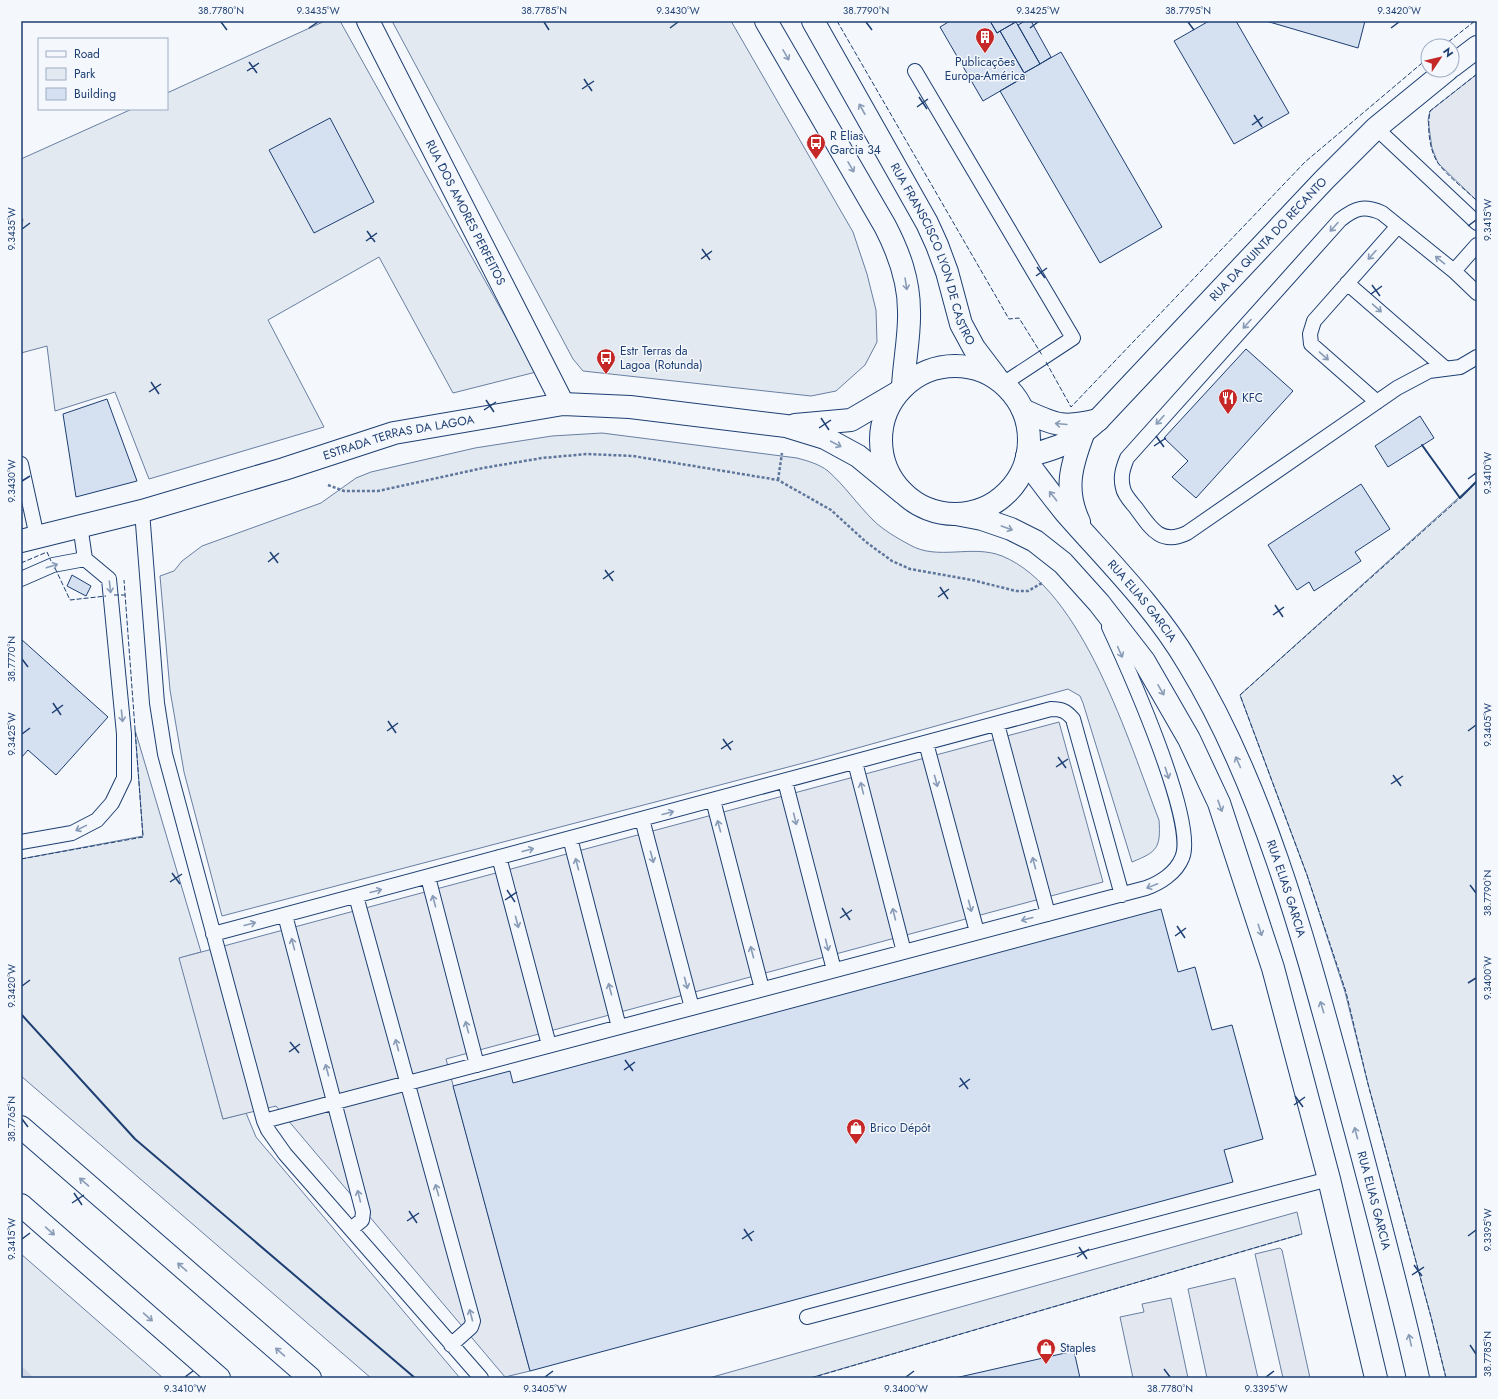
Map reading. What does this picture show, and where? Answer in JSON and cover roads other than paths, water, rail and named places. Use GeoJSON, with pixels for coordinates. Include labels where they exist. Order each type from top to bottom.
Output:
{"type":"FeatureCollection","features":[{"type":"Feature","properties":{"kind":"main road","name":"RUA DOS AMORES PERFEITOS"},"geometry":{"type":"LineString","coordinates":[[368,21],[564,404]]}},
{"type":"Feature","properties":{"kind":"main road"},"geometry":{"type":"LineString","coordinates":[[766,21],[898,251],[906,281],[909,311],[900,390],[892,399],[884,418],[880,438],[883,458],[890,477],[903,493],[919,505],[938,512],[982,519],[1011,529],[1035,541],[1063,563],[1099,603],[1144,661],[1190,739],[1219,803],[1272,968],[1329,1179],[1376,1378]]}},
{"type":"Feature","properties":{"kind":"main road","name":"RUA FRANSCISCO LYON DE CASTRO"},"geometry":{"type":"LineString","coordinates":[[813,21],[938,245],[961,324],[974,348],[1001,382],[1013,393],[1023,410],[1029,430],[1027,459],[1017,481],[1005,495],[990,505],[974,512],[956,514]]}},
{"type":"Feature","properties":{"kind":"main road"},"geometry":{"type":"LineString","coordinates":[[1460,60],[1477,46]]}},
{"type":"Feature","properties":{"kind":"main road","name":"RUA DA QUINTA DO RECANTO"},"geometry":{"type":"LineString","coordinates":[[1027,459],[1062,446],[1082,434],[1099,419],[1324,180],[1376,128],[1437,78]]}},
{"type":"Feature","properties":{"kind":"main road","name":"ESTRADA TERRAS DA LAGOA"},"geometry":{"type":"LineString","coordinates":[[786,426],[851,420],[900,390],[922,373],[941,366],[961,366],[981,370],[1001,382]]}},
{"type":"Feature","properties":{"kind":"main road","name":"ESTRADA TERRAS DA LAGOA"},"geometry":{"type":"LineString","coordinates":[[29,539],[80,525],[142,511],[284,469],[394,433],[564,404],[630,407],[786,426],[825,438],[858,456],[903,493]]}},
{"type":"Feature","properties":{"kind":"main road"},"geometry":{"type":"LineString","coordinates":[[1023,410],[1056,425],[1077,425],[1099,419]]}},
{"type":"Feature","properties":{"kind":"main road"},"geometry":{"type":"LineString","coordinates":[[1082,434],[1072,464],[1070,495],[1078,520],[1089,538]]}},
{"type":"Feature","properties":{"kind":"main road","name":"RUA ELIAS GARCIA"},"geometry":{"type":"LineString","coordinates":[[1027,459],[1065,511],[1149,606],[1188,662],[1220,722],[1248,785],[1288,896],[1323,1012],[1400,1299],[1418,1378]]}},
{"type":"Feature","properties":{"kind":"main road"},"geometry":{"type":"LineString","coordinates":[[21,1127],[310,1378]]}},
{"type":"Feature","properties":{"kind":"main road"},"geometry":{"type":"LineString","coordinates":[[21,1205],[219,1378]]}},
{"type":"Feature","properties":{"kind":"lane"},"geometry":{"type":"LineString","coordinates":[[915,71],[1073,338],[1001,382]]}},
{"type":"Feature","properties":{"kind":"lane"},"geometry":{"type":"LineString","coordinates":[[1376,128],[1477,223]]}},
{"type":"Feature","properties":{"kind":"lane"},"geometry":{"type":"LineString","coordinates":[[1477,293],[1454,271],[1382,213],[1369,208],[1352,211],[1340,220],[1127,458],[1122,473],[1123,489],[1153,532],[1165,537],[1176,538],[1377,402],[1429,371],[1460,367],[1477,357]]}},
{"type":"Feature","properties":{"kind":"lane"},"geometry":{"type":"LineString","coordinates":[[1377,402],[1311,344],[1310,334],[1314,321],[1398,226]]}},
{"type":"Feature","properties":{"kind":"lane"},"geometry":{"type":"LineString","coordinates":[[1454,271],[1477,245]]}},
{"type":"Feature","properties":{"kind":"lane"},"geometry":{"type":"LineString","coordinates":[[1347,283],[1446,369]]}},
{"type":"Feature","properties":{"kind":"lane"},"geometry":{"type":"LineString","coordinates":[[21,464],[29,539]]}},
{"type":"Feature","properties":{"kind":"lane"},"geometry":{"type":"LineString","coordinates":[[142,511],[157,703],[165,754],[264,1121],[268,1130],[285,1154],[480,1378]]}},
{"type":"Feature","properties":{"kind":"lane"},"geometry":{"type":"LineString","coordinates":[[21,842],[72,833],[97,820],[112,803],[124,778],[124,734],[109,579],[85,559],[80,525]]}},
{"type":"Feature","properties":{"kind":"lane"},"geometry":{"type":"LineString","coordinates":[[21,579],[53,565],[85,559]]}},
{"type":"Feature","properties":{"kind":"lane"},"geometry":{"type":"LineString","coordinates":[[264,1121],[1122,895],[1159,883],[1174,870],[1183,857],[1185,838],[1175,796],[1149,716],[1099,603]]}},
{"type":"Feature","properties":{"kind":"lane"},"geometry":{"type":"LineString","coordinates":[[213,934],[997,724],[1051,710],[1062,709],[1068,713],[1073,720],[1122,895]]}},
{"type":"Feature","properties":{"kind":"lane"},"geometry":{"type":"LineString","coordinates":[[997,724],[1048,914]]}},
{"type":"Feature","properties":{"kind":"lane"},"geometry":{"type":"LineString","coordinates":[[926,743],[977,932]]}},
{"type":"Feature","properties":{"kind":"lane"},"geometry":{"type":"LineString","coordinates":[[855,762],[904,952]]}},
{"type":"Feature","properties":{"kind":"lane"},"geometry":{"type":"LineString","coordinates":[[785,781],[834,970]]}},
{"type":"Feature","properties":{"kind":"lane"},"geometry":{"type":"LineString","coordinates":[[713,800],[762,990]]}},
{"type":"Feature","properties":{"kind":"lane"},"geometry":{"type":"LineString","coordinates":[[642,819],[692,1008]]}},
{"type":"Feature","properties":{"kind":"lane"},"geometry":{"type":"LineString","coordinates":[[570,838],[619,1027]]}},
{"type":"Feature","properties":{"kind":"lane"},"geometry":{"type":"LineString","coordinates":[[499,857],[550,1045]]}},
{"type":"Feature","properties":{"kind":"lane"},"geometry":{"type":"LineString","coordinates":[[428,877],[477,1065]]}},
{"type":"Feature","properties":{"kind":"lane"},"geometry":{"type":"LineString","coordinates":[[356,896],[473,1321],[471,1327],[452,1345]]}},
{"type":"Feature","properties":{"kind":"lane"},"geometry":{"type":"LineString","coordinates":[[285,915],[363,1212],[362,1220],[351,1229]]}},
{"type":"Feature","properties":{"kind":"lane"},"geometry":{"type":"LineString","coordinates":[[807,1317],[1329,1179]]}},
{"type":"Feature","properties":{"kind":"waterway"},"geometry":{"type":"LineString","coordinates":[[21,1372],[27,1378]]}},
{"type":"Feature","properties":{"kind":"place","name":"Publicações Europa-América"},"geometry":{"type":"Point","coordinates":[985,54]}},
{"type":"Feature","properties":{"kind":"place","name":"R Elias Garcia 34"},"geometry":{"type":"Point","coordinates":[816,160]}},
{"type":"Feature","properties":{"kind":"place","name":"Estr Terras da Lagoa (Rotunda)"},"geometry":{"type":"Point","coordinates":[606,375]}},
{"type":"Feature","properties":{"kind":"place","name":"KFC"},"geometry":{"type":"Point","coordinates":[1228,415]}},
{"type":"Feature","properties":{"kind":"place","name":"Brico Dépôt"},"geometry":{"type":"Point","coordinates":[856,1145]}},
{"type":"Feature","properties":{"kind":"place","name":"Staples"},"geometry":{"type":"Point","coordinates":[1046,1365]}}]}
